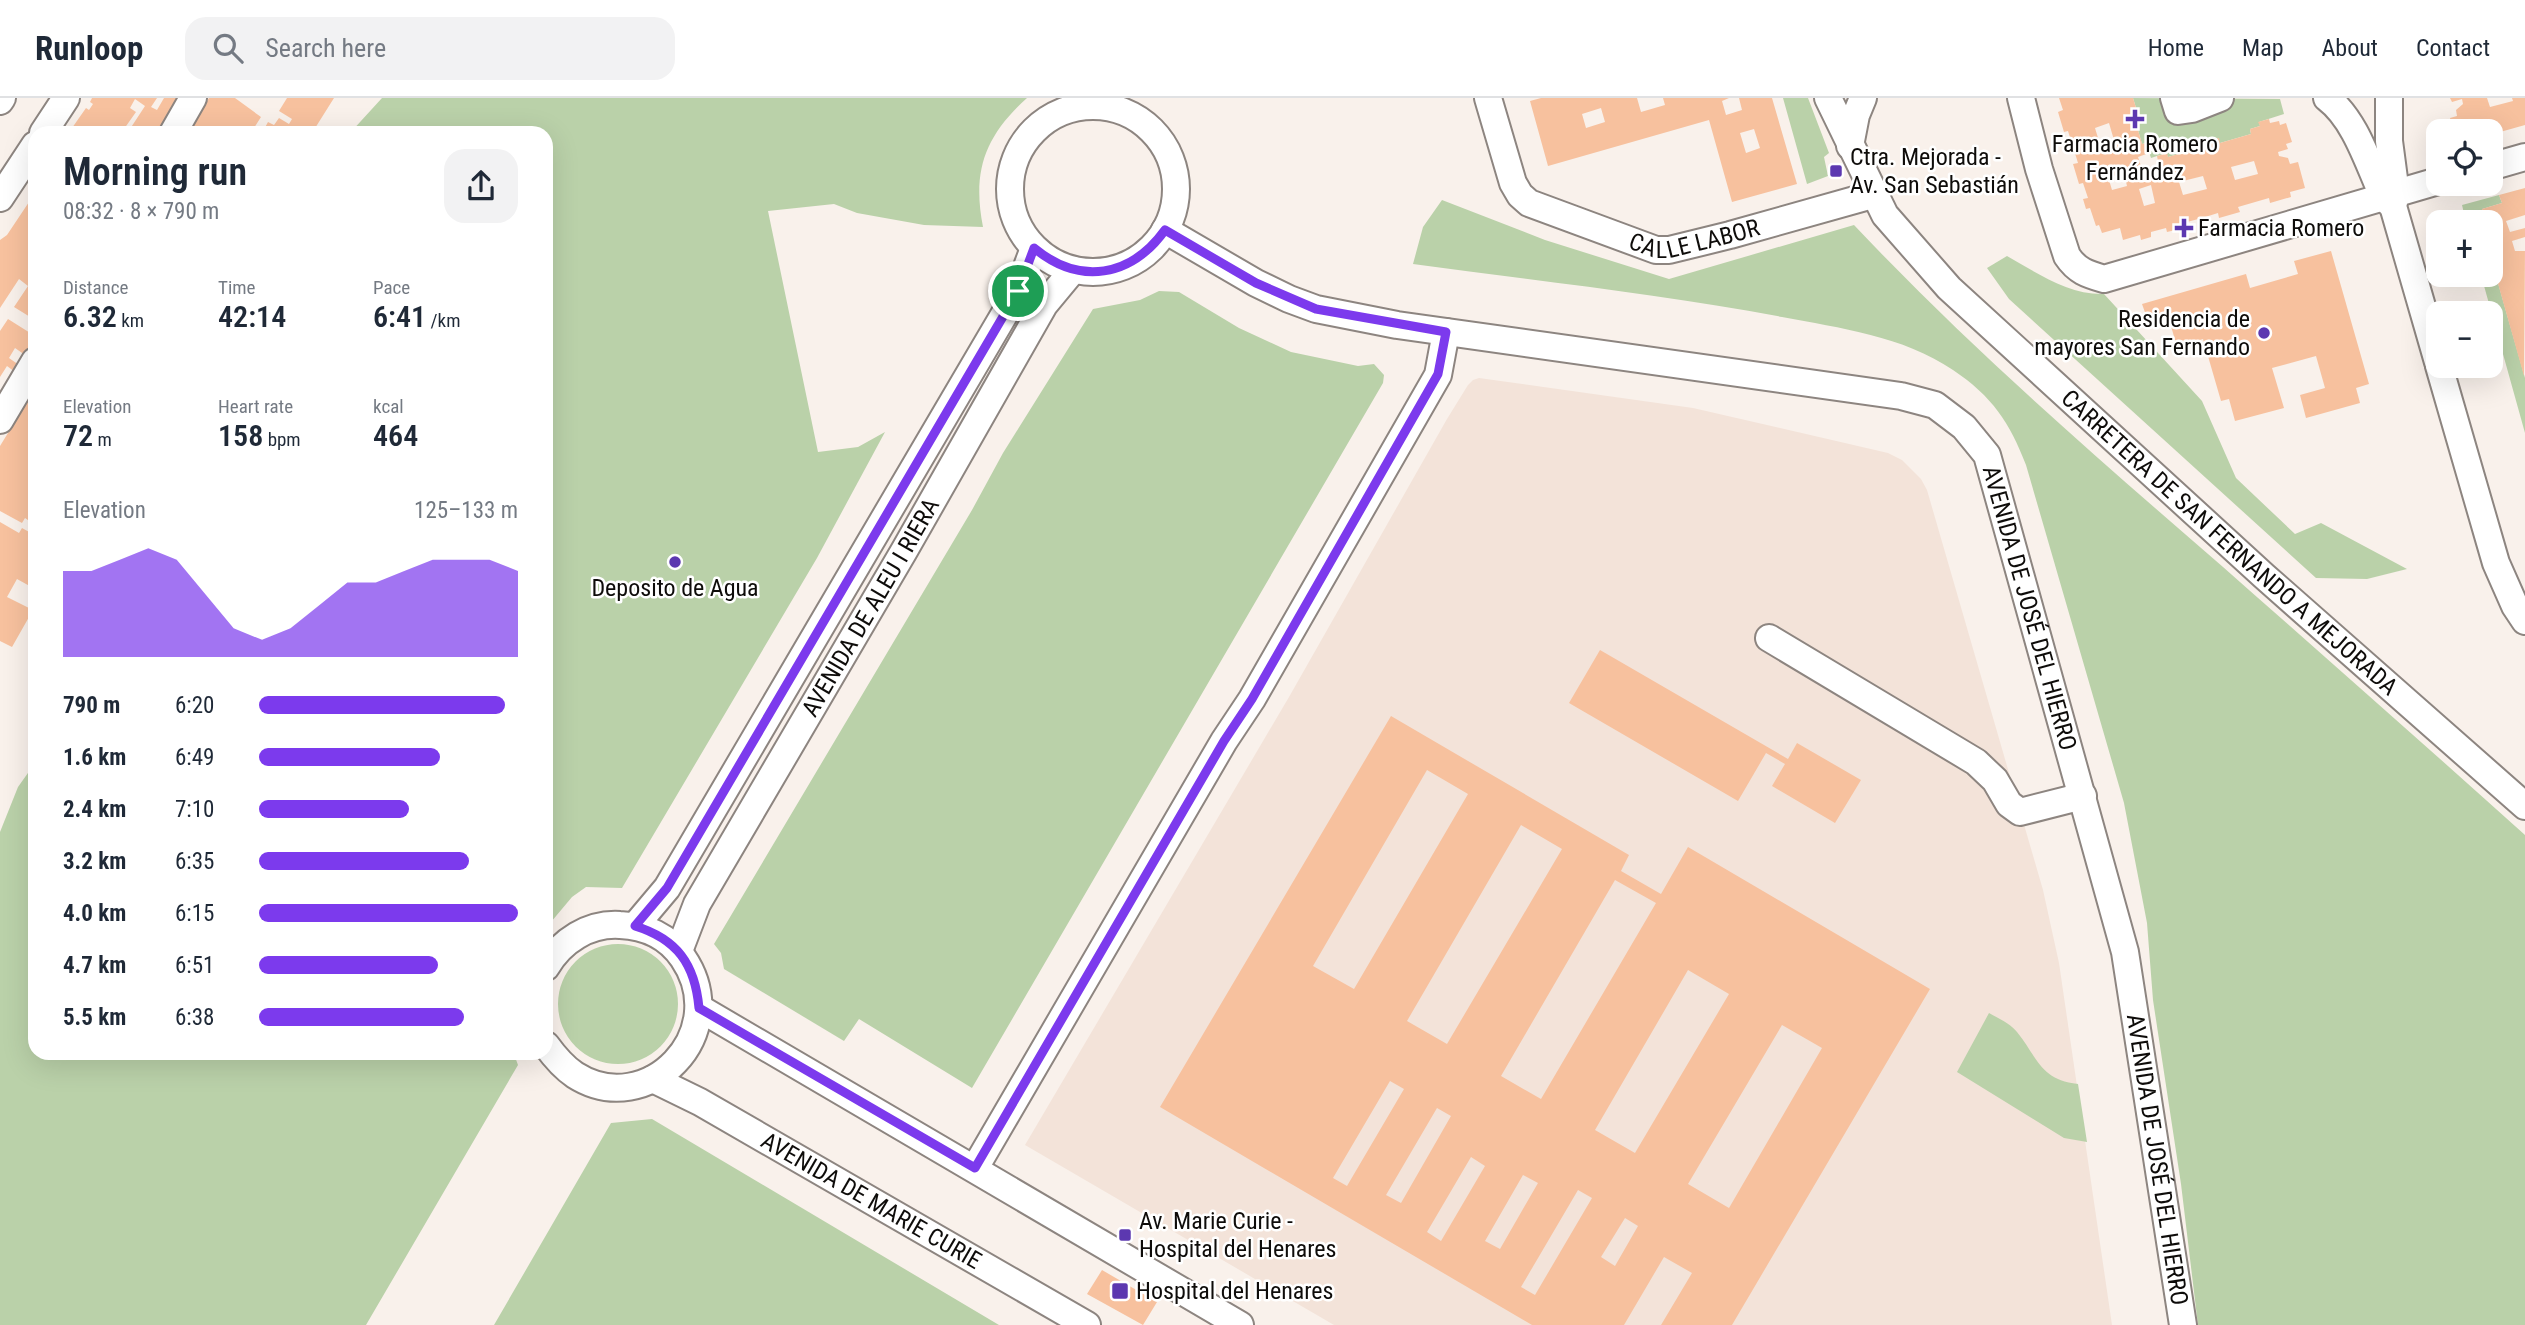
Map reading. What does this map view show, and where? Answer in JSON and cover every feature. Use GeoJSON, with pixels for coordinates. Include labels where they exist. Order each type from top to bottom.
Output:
{"type":"FeatureCollection","features":[{"type":"Feature","properties":{"kind":"street"},"geometry":{"type":"LineString","coordinates":[[48,126],[66,98]]}},
{"type":"Feature","properties":{"kind":"street"},"geometry":{"type":"LineString","coordinates":[[177,126],[193,98]]}},
{"type":"Feature","properties":{"kind":"street","name":"CALLE LABOR"},"geometry":{"type":"LineString","coordinates":[[1488,98],[1513,183],[1520,195],[1529,203],[1642,246],[1669,250],[1876,194]]}},
{"type":"Feature","properties":{"kind":"street","name":"CARRETERA DE SAN FERNANDO A MEJORADA"},"geometry":{"type":"LineString","coordinates":[[1828,98],[1885,215],[1896,231],[1949,288],[2264,576],[2525,806]]}},
{"type":"Feature","properties":{"kind":"street"},"geometry":{"type":"LineString","coordinates":[[1850,146],[1856,115],[1863,98]]}},
{"type":"Feature","properties":{"kind":"street"},"geometry":{"type":"LineString","coordinates":[[2021,98],[2039,169],[2067,256],[2074,267],[2104,279],[2391,199],[2426,186]]}},
{"type":"Feature","properties":{"kind":"street"},"geometry":{"type":"LineString","coordinates":[[2174,98],[2178,111],[2210,110]]}},
{"type":"Feature","properties":{"kind":"street"},"geometry":{"type":"LineString","coordinates":[[2327,98],[2353,130],[2391,199],[2426,322]]}},
{"type":"Feature","properties":{"kind":"street"},"geometry":{"type":"LineString","coordinates":[[2389,98],[2391,199]]}},
{"type":"Feature","properties":{"kind":"street"},"geometry":{"type":"LineString","coordinates":[[1104,103],[1149,128],[1168,154],[1173,169],[1175,200],[1165,230],[1155,244],[1141,256],[1109,271],[1073,270],[1045,258],[1034,248],[1016,222],[1009,192],[1010,178],[1013,165],[1025,141],[1058,106],[1081,107],[1104,103]]}},
{"type":"Feature","properties":{"kind":"street"},"geometry":{"type":"LineString","coordinates":[[0,198],[28,156]]}},
{"type":"Feature","properties":{"kind":"street"},"geometry":{"type":"LineString","coordinates":[[2503,163],[2525,157]]}},
{"type":"Feature","properties":{"kind":"street","name":"AVENIDA DE JOSÉ DEL HIERRO"},"geometry":{"type":"LineString","coordinates":[[1165,230],[1256,283],[1316,309],[1446,332],[1901,396],[1935,405],[1964,427],[1987,455],[2125,952],[2183,1325]]}},
{"type":"Feature","properties":{"kind":"street","name":"AVENIDA DE ALEU I RIERA"},"geometry":{"type":"LineString","coordinates":[[635,926],[667,888],[870,546],[1018,291],[1034,248]]}},
{"type":"Feature","properties":{"kind":"street","name":"AVENIDA DE ALEU I RIERA"},"geometry":{"type":"LineString","coordinates":[[679,951],[697,904],[904,551],[1044,305],[1073,270]]}},
{"type":"Feature","properties":{"kind":"street"},"geometry":{"type":"LineString","coordinates":[[975,1168],[1224,741],[1252,699],[1438,374],[1446,332]]}},
{"type":"Feature","properties":{"kind":"street"},"geometry":{"type":"LineString","coordinates":[[0,420],[28,372]]}},
{"type":"Feature","properties":{"kind":"street"},"geometry":{"type":"LineString","coordinates":[[2442,378],[2501,578],[2525,621]]}},
{"type":"Feature","properties":{"kind":"street"},"geometry":{"type":"LineString","coordinates":[[1769,638],[1976,762],[1995,779],[2009,804],[2020,812],[2083,796]]}},
{"type":"Feature","properties":{"kind":"street"},"geometry":{"type":"LineString","coordinates":[[553,955],[569,940],[589,929],[611,924],[635,926],[651,931],[666,939],[679,951],[690,968],[697,987],[699,1008],[696,1030],[686,1050],[671,1067],[653,1079],[628,1086],[601,1085],[576,1076],[553,1054]]}},
{"type":"Feature","properties":{"kind":"street"},"geometry":{"type":"LineString","coordinates":[[699,1008],[1240,1325]]}},
{"type":"Feature","properties":{"kind":"street","name":"AVENIDA DE MARIE CURIE"},"geometry":{"type":"LineString","coordinates":[[653,1079],[700,1102],[1087,1325]]}},
{"type":"Feature","properties":{"kind":"shaded area","name":"Hospital del Henares"},"geometry":{"type":"Polygon","coordinates":[[[1479,378],[1693,408],[1888,453],[1902,460],[1921,479],[1927,490],[2043,890],[2059,963],[2112,1325],[1334,1325],[1025,1145],[1289,697],[1447,419],[1468,385],[1479,378]]]}},
{"type":"Feature","properties":{"kind":"green space"},"geometry":{"type":"Polygon","coordinates":[[[382,98],[1027,98],[1001,126],[985,156],[979,189],[983,227],[924,225],[857,213],[834,204],[768,211],[818,452],[858,447],[885,432],[817,558],[622,888],[586,887],[572,897],[553,920],[553,126],[356,126],[382,98]]]}},
{"type":"Feature","properties":{"kind":"green space"},"geometry":{"type":"Polygon","coordinates":[[[1783,98],[1808,98],[1829,153],[1824,157],[1828,176],[1807,184],[1783,98]]]}},
{"type":"Feature","properties":{"kind":"green space"},"geometry":{"type":"Polygon","coordinates":[[[2133,98],[2280,99],[2284,114],[2259,122],[2260,126],[2250,129],[2251,134],[2220,143],[2198,144],[2199,148],[2168,157],[2166,153],[2151,158],[2146,143],[2142,144],[2133,113],[2137,111],[2133,98]]]}},
{"type":"Feature","properties":{"kind":"green space"},"geometry":{"type":"Polygon","coordinates":[[[2495,196],[2499,196],[2502,203],[2482,210],[2463,210],[2462,205],[2495,196]]]}},
{"type":"Feature","properties":{"kind":"green space"},"geometry":{"type":"Polygon","coordinates":[[[1442,200],[1545,240],[1669,279],[1854,225],[1942,314],[2034,400],[2525,835],[2525,1325],[2198,1325],[2181,1184],[2153,1000],[2147,923],[2124,803],[2026,465],[2006,423],[1989,400],[1967,380],[1934,358],[1870,335],[1690,301],[1413,264],[1423,227],[1442,200]]]}},
{"type":"Feature","properties":{"kind":"green space"},"geometry":{"type":"Polygon","coordinates":[[[2007,256],[2066,287],[2104,294],[2202,401],[2236,478],[2295,534],[2321,523],[2407,569],[2367,579],[2316,578],[2009,299],[1987,268],[2007,256]]]}},
{"type":"Feature","properties":{"kind":"green space"},"geometry":{"type":"Polygon","coordinates":[[[2484,287],[2499,287],[2525,378],[2525,433],[2503,354],[2503,301],[2488,301],[2484,287]]]}},
{"type":"Feature","properties":{"kind":"green space"},"geometry":{"type":"Polygon","coordinates":[[[1159,291],[1179,292],[1239,328],[1291,352],[1358,366],[1374,364],[1384,375],[1383,383],[972,1088],[859,1019],[844,1041],[724,969],[721,953],[714,944],[972,510],[1003,453],[1093,309],[1140,300],[1159,291]]]}},
{"type":"Feature","properties":{"kind":"green space"},"geometry":{"type":"Polygon","coordinates":[[[28,773],[28,1060],[516,1060],[518,1065],[366,1325],[0,1325],[0,832],[18,787],[28,773]]]}},
{"type":"Feature","properties":{"kind":"green space"},"geometry":{"type":"Polygon","coordinates":[[[618,944],[641,949],[660,962],[673,981],[678,1004],[673,1027],[660,1046],[641,1059],[618,1064],[595,1059],[576,1046],[563,1027],[558,1004],[563,981],[576,962],[595,949],[618,944]]]}},
{"type":"Feature","properties":{"kind":"green space"},"geometry":{"type":"Polygon","coordinates":[[[1989,1013],[2014,1029],[2048,1073],[2065,1082],[2078,1084],[2087,1142],[2064,1138],[1957,1072],[1989,1013]]]}},
{"type":"Feature","properties":{"kind":"green space"},"geometry":{"type":"Polygon","coordinates":[[[652,1119],[999,1325],[494,1325],[611,1123],[652,1119]]]}},
{"type":"Feature","properties":{"kind":"building"},"geometry":{"type":"Polygon","coordinates":[[[92,98],[157,98],[151,107],[157,110],[164,98],[179,98],[162,126],[132,126],[145,106],[135,99],[130,108],[136,112],[126,126],[73,126],[86,108],[89,110],[93,104],[90,102],[92,98]]]}},
{"type":"Feature","properties":{"kind":"building"},"geometry":{"type":"Polygon","coordinates":[[[209,98],[235,98],[261,117],[255,126],[191,126],[209,98]]]}},
{"type":"Feature","properties":{"kind":"building"},"geometry":{"type":"Polygon","coordinates":[[[287,98],[334,98],[316,126],[266,126],[268,122],[274,125],[279,118],[289,124],[292,119],[279,111],[287,98]]]}},
{"type":"Feature","properties":{"kind":"building"},"geometry":{"type":"Polygon","coordinates":[[[1541,98],[1637,98],[1641,112],[1665,105],[1663,98],[1729,98],[1722,101],[1726,115],[1742,110],[1739,98],[1772,98],[1797,184],[1732,202],[1709,120],[1548,166],[1530,101],[1541,98]],[[1601,108],[1582,114],[1586,128],[1605,122],[1601,108]],[[1754,129],[1740,133],[1746,153],[1760,148],[1754,129]]]}},
{"type":"Feature","properties":{"kind":"building"},"geometry":{"type":"Polygon","coordinates":[[[2059,98],[2133,98],[2137,111],[2133,113],[2142,144],[2146,143],[2149,153],[2138,157],[2144,175],[2151,173],[2150,168],[2159,166],[2157,156],[2167,153],[2168,157],[2199,148],[2198,144],[2219,138],[2220,143],[2251,134],[2250,129],[2260,126],[2258,122],[2269,119],[2270,123],[2286,123],[2292,142],[2286,144],[2288,149],[2278,152],[2279,156],[2288,158],[2290,164],[2298,162],[2305,188],[2290,192],[2291,197],[2270,203],[2269,198],[2238,207],[2240,212],[2219,218],[2218,213],[2187,222],[2188,227],[2167,232],[2166,228],[2151,232],[2151,237],[2141,240],[2140,235],[2123,240],[2120,228],[2102,233],[2099,225],[2096,226],[2090,208],[2086,209],[2083,199],[2088,198],[2083,183],[2079,184],[2073,164],[2078,163],[2068,131],[2064,132],[2058,112],[2063,110],[2059,98]],[[2109,123],[2095,128],[2102,151],[2116,147],[2109,123]],[[2254,161],[2231,167],[2235,180],[2258,174],[2254,161]],[[2124,173],[2113,176],[2114,179],[2109,180],[2112,190],[2127,186],[2124,173]],[[2203,176],[2179,182],[2183,195],[2207,189],[2203,176]],[[2151,185],[2139,189],[2144,206],[2155,203],[2151,185]]]}},
{"type":"Feature","properties":{"kind":"building"},"geometry":{"type":"Polygon","coordinates":[[[2450,98],[2487,98],[2490,107],[2513,101],[2512,98],[2525,98],[2525,125],[2503,131],[2503,119],[2450,119],[2457,116],[2456,110],[2463,104],[2462,99],[2452,102],[2450,98]]]}},
{"type":"Feature","properties":{"kind":"building"},"geometry":{"type":"Polygon","coordinates":[[[2525,188],[2525,215],[2506,221],[2510,232],[2525,228],[2525,237],[2512,241],[2515,251],[2525,251],[2524,376],[2499,287],[2503,287],[2503,210],[2482,209],[2502,203],[2499,196],[2525,188]]]}},
{"type":"Feature","properties":{"kind":"building"},"geometry":{"type":"Polygon","coordinates":[[[28,204],[28,286],[19,279],[0,308],[0,240],[7,235],[28,204]]]}},
{"type":"Feature","properties":{"kind":"building","name":"Residencia de mayores San Fernando"},"geometry":{"type":"Polygon","coordinates":[[[2331,251],[2369,384],[2356,388],[2360,403],[2306,418],[2300,395],[2325,388],[2316,356],[2272,368],[2284,408],[2235,421],[2229,399],[2221,401],[2203,339],[2177,347],[2171,326],[2167,327],[2165,321],[2154,324],[2151,317],[2147,318],[2142,304],[2246,274],[2250,288],[2298,274],[2294,261],[2331,251]]]}},
{"type":"Feature","properties":{"kind":"building"},"geometry":{"type":"Polygon","coordinates":[[[28,286],[28,316],[14,307],[28,286]]]}},
{"type":"Feature","properties":{"kind":"building"},"geometry":{"type":"Polygon","coordinates":[[[8,319],[28,332],[28,350],[25,355],[15,348],[9,358],[19,365],[15,372],[7,366],[0,377],[0,331],[8,319]]]}},
{"type":"Feature","properties":{"kind":"building"},"geometry":{"type":"Polygon","coordinates":[[[28,400],[28,520],[25,518],[22,523],[0,511],[0,446],[28,400]]]}},
{"type":"Feature","properties":{"kind":"building"},"geometry":{"type":"Polygon","coordinates":[[[0,522],[19,533],[22,528],[28,531],[28,585],[17,579],[7,597],[28,608],[28,619],[12,647],[0,641],[0,522]]]}},
{"type":"Feature","properties":{"kind":"building"},"geometry":{"type":"Polygon","coordinates":[[[1600,650],[1788,759],[1797,743],[1861,780],[1835,823],[1772,786],[1785,764],[1766,753],[1738,801],[1569,703],[1600,650]]]}},
{"type":"Feature","properties":{"kind":"building"},"geometry":{"type":"Polygon","coordinates":[[[1391,716],[1629,855],[1621,871],[1661,894],[1688,847],[1930,989],[1732,1325],[1661,1325],[1692,1273],[1664,1257],[1624,1325],[1532,1325],[1160,1107],[1391,716]],[[1427,770],[1313,966],[1354,989],[1468,794],[1427,770]],[[1521,825],[1407,1021],[1447,1044],[1562,849],[1521,825]],[[1615,880],[1501,1076],[1541,1099],[1656,903],[1615,880]],[[1688,970],[1595,1130],[1635,1153],[1729,994],[1688,970]],[[1782,1025],[1688,1184],[1729,1208],[1822,1048],[1782,1025]],[[1390,1081],[1333,1178],[1347,1186],[1404,1089],[1390,1081]],[[1437,1108],[1386,1195],[1401,1203],[1451,1116],[1437,1108]],[[1471,1157],[1427,1232],[1441,1241],[1485,1166],[1471,1157]],[[1523,1175],[1485,1241],[1500,1249],[1538,1183],[1523,1175]],[[1578,1190],[1521,1287],[1535,1295],[1592,1198],[1578,1190]],[[1625,1218],[1601,1257],[1615,1266],[1638,1226],[1625,1218]]]}},
{"type":"Feature","properties":{"kind":"building"},"geometry":{"type":"Polygon","coordinates":[[[1102,1270],[1157,1302],[1143,1325],[1087,1294],[1102,1270]]]}},
{"type":"Feature","properties":{"kind":"place","name":"Farmacia Romero Fernández"},"geometry":{"type":"Point","coordinates":[2135,119]}},
{"type":"Feature","properties":{"kind":"place","name":"Ctra. Mejorada - Av. San Sebastián"},"geometry":{"type":"Point","coordinates":[1836,171]}},
{"type":"Feature","properties":{"kind":"place","name":"Farmacia Romero"},"geometry":{"type":"Point","coordinates":[2184,228]}},
{"type":"Feature","properties":{"kind":"place","name":"Residencia de mayores San Fernando"},"geometry":{"type":"Point","coordinates":[2264,333]}},
{"type":"Feature","properties":{"kind":"place","name":"Deposito de Agua"},"geometry":{"type":"Point","coordinates":[675,562]}},
{"type":"Feature","properties":{"kind":"place","name":"Av. Marie Curie - Hospital del Henares"},"geometry":{"type":"Point","coordinates":[1125,1235]}},
{"type":"Feature","properties":{"kind":"place","name":"Hospital del Henares"},"geometry":{"type":"Point","coordinates":[1120,1291]}},
{"type":"Feature","properties":{"kind":"route"},"geometry":{"type":"LineString","coordinates":[[1165,230],[1256,283],[1316,309],[1446,332],[1438,374],[1252,699],[1224,741],[975,1168],[699,1008],[697,987],[690,968],[679,951],[666,939],[635,926],[667,888],[1018,291],[1034,248],[1045,258],[1073,270],[1109,271],[1141,256],[1155,244],[1165,230]]}}]}
